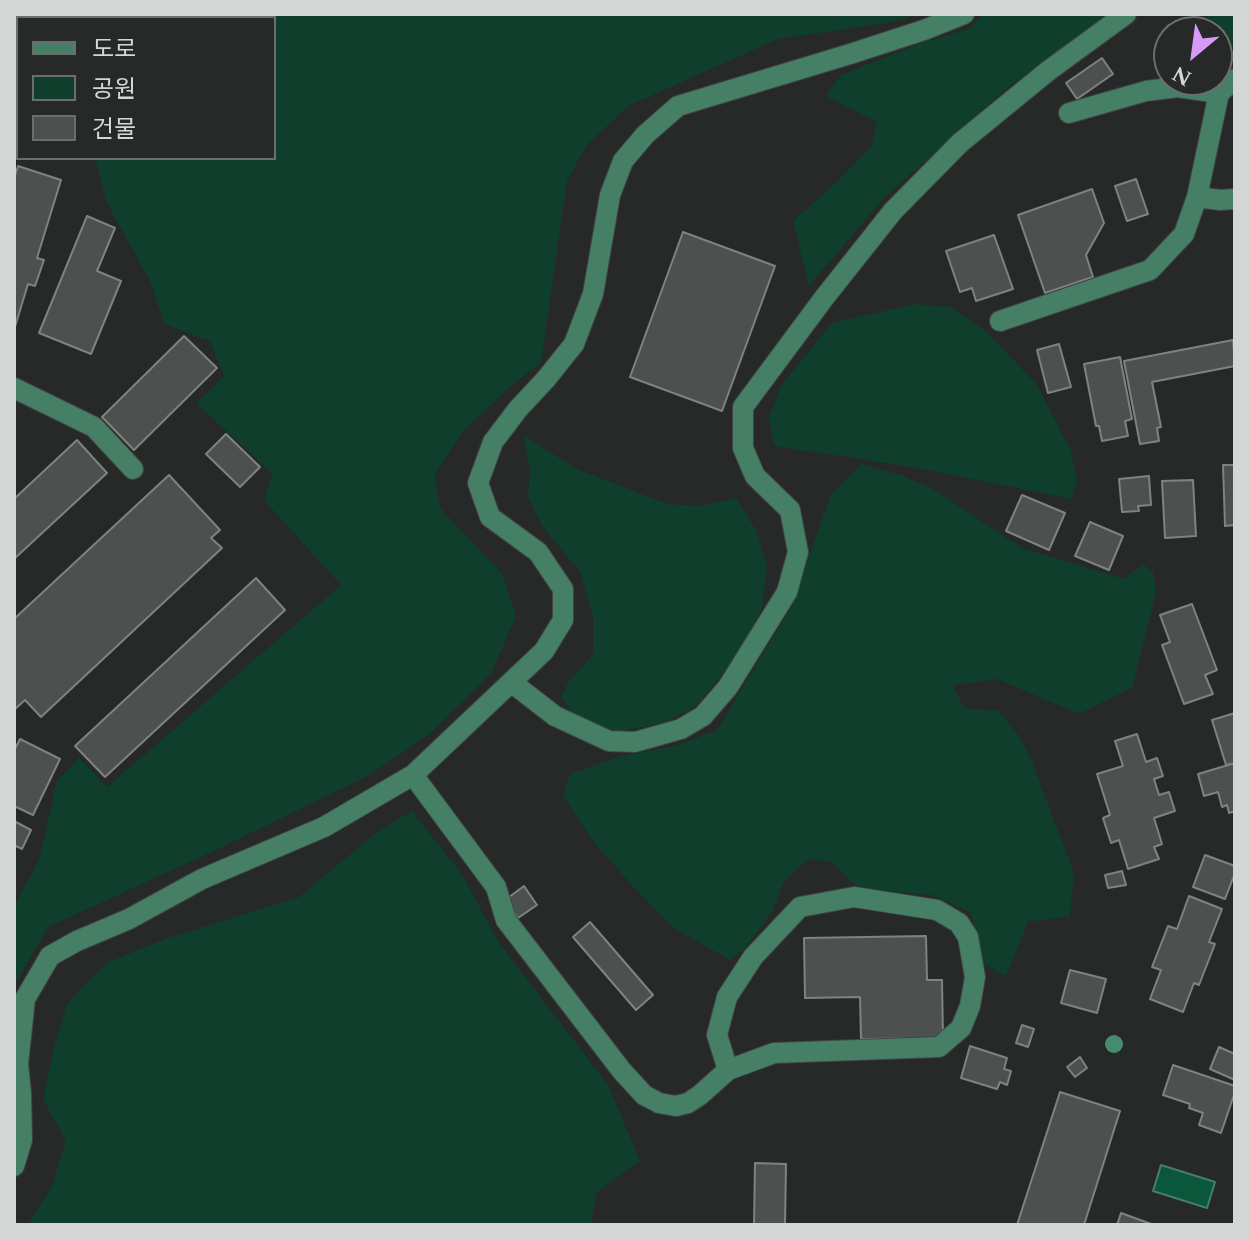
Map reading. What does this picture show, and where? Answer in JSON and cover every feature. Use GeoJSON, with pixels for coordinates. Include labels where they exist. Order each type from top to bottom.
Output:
{"type":"FeatureCollection","features":[{"type":"Feature","properties":{"kind":"lane"},"geometry":{"type":"LineString","coordinates":[[14,1166],[22,1140],[18,1064],[25,999],[50,956],[129,919],[202,879],[324,827],[413,775],[544,651],[563,620],[563,589],[538,552],[490,517],[478,483],[493,442],[574,344],[593,294],[610,195],[623,161],[645,135],[678,106],[850,54],[964,14]]}},
{"type":"Feature","properties":{"kind":"lane"},"geometry":{"type":"LineString","coordinates":[[511,682],[555,716],[609,741],[635,742],[681,729],[703,716],[728,687],[787,592],[798,552],[790,510],[755,476],[743,448],[743,407],[893,211],[960,143],[1048,71],[1126,14]]}},
{"type":"Feature","properties":{"kind":"lane"},"geometry":{"type":"LineString","coordinates":[[1069,113],[1153,90]]}},
{"type":"Feature","properties":{"kind":"lane"},"geometry":{"type":"LineString","coordinates":[[1000,321],[1150,270],[1184,234],[1197,197],[1218,96]]}},
{"type":"Feature","properties":{"kind":"lane"},"geometry":{"type":"LineString","coordinates":[[1197,197],[1235,199]]}},
{"type":"Feature","properties":{"kind":"lane"},"geometry":{"type":"LineString","coordinates":[[14,388],[94,427],[133,469]]}},
{"type":"Feature","properties":{"kind":"lane"},"geometry":{"type":"LineString","coordinates":[[413,775],[496,887],[506,920],[622,1071],[644,1095],[659,1103],[676,1106],[688,1103],[728,1070],[774,1053],[939,1047],[961,1028],[970,1006],[975,977],[968,937],[959,923],[937,910],[854,897],[800,907],[753,957],[727,997],[717,1035],[728,1070]]}},
{"type":"Feature","properties":{"kind":"green space"},"geometry":{"type":"Polygon","coordinates":[[[28,14],[920,14],[887,23],[778,39],[628,106],[586,146],[567,181],[541,363],[513,384],[463,431],[435,474],[440,508],[503,575],[516,616],[492,672],[432,732],[368,776],[48,927],[14,986],[14,906],[39,860],[57,781],[79,758],[107,787],[341,585],[264,500],[273,474],[196,403],[224,376],[210,341],[164,324],[151,283],[107,203],[96,160],[276,160],[276,16],[28,14]]]}},
{"type":"Feature","properties":{"kind":"green space"},"geometry":{"type":"Polygon","coordinates":[[[984,14],[1110,14],[1006,89],[885,197],[809,286],[793,221],[872,145],[877,122],[826,96],[841,75],[919,44],[971,28],[984,14]]]}},
{"type":"Feature","properties":{"kind":"green space"},"geometry":{"type":"Polygon","coordinates":[[[1235,14],[1235,42],[1233,16],[1207,16],[1235,14]]]}},
{"type":"Feature","properties":{"kind":"green space"},"geometry":{"type":"Polygon","coordinates":[[[915,304],[952,307],[988,333],[1037,385],[1071,451],[1077,483],[1072,499],[906,466],[774,446],[769,417],[782,384],[832,323],[915,304]]]}},
{"type":"Feature","properties":{"kind":"green space"},"geometry":{"type":"Polygon","coordinates":[[[523,435],[577,469],[667,504],[701,506],[736,498],[756,530],[767,566],[762,607],[746,645],[697,705],[666,722],[616,732],[573,714],[561,697],[569,681],[593,655],[593,615],[580,572],[543,527],[528,498],[530,470],[523,435]]]}},
{"type":"Feature","properties":{"kind":"green space"},"geometry":{"type":"Polygon","coordinates":[[[861,464],[932,488],[1022,548],[1124,579],[1143,564],[1153,572],[1156,592],[1132,688],[1079,714],[997,679],[953,685],[964,708],[999,711],[1019,736],[1074,873],[1070,916],[1028,922],[1006,976],[982,963],[971,913],[932,895],[860,890],[832,862],[809,859],[784,881],[772,912],[745,948],[730,960],[672,927],[593,841],[563,796],[570,774],[621,756],[675,746],[717,730],[790,609],[831,494],[861,464]]]}},
{"type":"Feature","properties":{"kind":"green space"},"geometry":{"type":"Polygon","coordinates":[[[412,811],[463,876],[499,943],[608,1085],[640,1161],[597,1192],[591,1225],[28,1225],[52,1186],[66,1141],[43,1099],[67,1004],[106,963],[165,939],[299,897],[378,831],[412,811]]]}},
{"type":"Feature","properties":{"kind":"shaded area"},"geometry":{"type":"Polygon","coordinates":[[[1161,1165],[1215,1182],[1207,1208],[1153,1191],[1161,1165]]]}},
{"type":"Feature","properties":{"kind":"building"},"geometry":{"type":"Polygon","coordinates":[[[1102,58],[1113,74],[1077,99],[1066,83],[1102,58]]]}},
{"type":"Feature","properties":{"kind":"building"},"geometry":{"type":"Polygon","coordinates":[[[18,166],[61,180],[37,258],[44,260],[35,286],[28,284],[14,330],[14,179],[18,166]]]}},
{"type":"Feature","properties":{"kind":"building"},"geometry":{"type":"Polygon","coordinates":[[[1136,179],[1148,214],[1127,221],[1115,186],[1136,179]]]}},
{"type":"Feature","properties":{"kind":"building"},"geometry":{"type":"Polygon","coordinates":[[[1092,189],[1104,223],[1086,255],[1093,277],[1045,293],[1018,215],[1092,189]]]}},
{"type":"Feature","properties":{"kind":"building"},"geometry":{"type":"Polygon","coordinates":[[[87,216],[115,228],[97,271],[121,281],[91,354],[39,333],[87,216]]]}},
{"type":"Feature","properties":{"kind":"building"},"geometry":{"type":"Polygon","coordinates":[[[683,232],[775,266],[722,411],[630,377],[683,232]]]}},
{"type":"Feature","properties":{"kind":"building"},"geometry":{"type":"Polygon","coordinates":[[[994,235],[1013,289],[976,301],[972,288],[960,292],[946,251],[994,235]]]}},
{"type":"Feature","properties":{"kind":"building"},"geometry":{"type":"Polygon","coordinates":[[[184,336],[217,368],[134,450],[102,417],[184,336]]]}},
{"type":"Feature","properties":{"kind":"building"},"geometry":{"type":"Polygon","coordinates":[[[1233,340],[1235,366],[1152,382],[1161,427],[1157,428],[1159,441],[1140,444],[1124,361],[1233,340]]]}},
{"type":"Feature","properties":{"kind":"building"},"geometry":{"type":"Polygon","coordinates":[[[1059,344],[1071,387],[1048,393],[1037,350],[1059,344]]]}},
{"type":"Feature","properties":{"kind":"building"},"geometry":{"type":"Polygon","coordinates":[[[1120,357],[1132,419],[1125,421],[1128,436],[1102,441],[1099,426],[1096,426],[1084,364],[1120,357]]]}},
{"type":"Feature","properties":{"kind":"building"},"geometry":{"type":"Polygon","coordinates":[[[226,434],[260,467],[240,487],[206,454],[226,434]]]}},
{"type":"Feature","properties":{"kind":"building"},"geometry":{"type":"Polygon","coordinates":[[[77,440],[107,473],[14,559],[14,499],[77,440]]]}},
{"type":"Feature","properties":{"kind":"building"},"geometry":{"type":"Polygon","coordinates":[[[1223,465],[1235,465],[1235,525],[1225,526],[1223,465]]]}},
{"type":"Feature","properties":{"kind":"building"},"geometry":{"type":"Polygon","coordinates":[[[169,475],[220,530],[211,538],[222,548],[41,717],[25,700],[14,710],[14,619],[169,475]]]}},
{"type":"Feature","properties":{"kind":"building"},"geometry":{"type":"Polygon","coordinates":[[[1149,476],[1151,505],[1138,506],[1139,511],[1122,512],[1119,479],[1149,476]]]}},
{"type":"Feature","properties":{"kind":"building"},"geometry":{"type":"Polygon","coordinates":[[[1193,480],[1196,536],[1165,538],[1162,481],[1193,480]]]}},
{"type":"Feature","properties":{"kind":"building"},"geometry":{"type":"Polygon","coordinates":[[[1022,495],[1065,513],[1049,550],[1006,531],[1022,495]]]}},
{"type":"Feature","properties":{"kind":"building"},"geometry":{"type":"Polygon","coordinates":[[[1090,522],[1123,536],[1109,570],[1075,556],[1090,522]]]}},
{"type":"Feature","properties":{"kind":"building"},"geometry":{"type":"Polygon","coordinates":[[[256,578],[285,610],[105,777],[75,746],[256,578]]]}},
{"type":"Feature","properties":{"kind":"building"},"geometry":{"type":"Polygon","coordinates":[[[1192,604],[1217,670],[1205,675],[1213,694],[1184,704],[1162,645],[1170,642],[1160,615],[1192,604]]]}},
{"type":"Feature","properties":{"kind":"building"},"geometry":{"type":"Polygon","coordinates":[[[1235,713],[1235,763],[1226,765],[1212,720],[1235,713]]]}},
{"type":"Feature","properties":{"kind":"building"},"geometry":{"type":"Polygon","coordinates":[[[1137,734],[1146,762],[1157,758],[1163,776],[1154,779],[1159,795],[1169,792],[1175,811],[1154,818],[1162,844],[1154,847],[1159,859],[1128,869],[1119,840],[1111,843],[1103,818],[1110,815],[1097,774],[1123,766],[1115,741],[1137,734]]]}},
{"type":"Feature","properties":{"kind":"building"},"geometry":{"type":"Polygon","coordinates":[[[20,739],[60,759],[33,815],[14,806],[14,751],[20,739]]]}},
{"type":"Feature","properties":{"kind":"building"},"geometry":{"type":"Polygon","coordinates":[[[1235,763],[1235,811],[1229,813],[1227,805],[1222,807],[1218,792],[1204,796],[1198,774],[1235,763]]]}},
{"type":"Feature","properties":{"kind":"building"},"geometry":{"type":"Polygon","coordinates":[[[14,821],[31,830],[22,849],[14,845],[14,821]]]}},
{"type":"Feature","properties":{"kind":"building"},"geometry":{"type":"Polygon","coordinates":[[[1205,855],[1235,866],[1225,899],[1193,887],[1205,855]]]}},
{"type":"Feature","properties":{"kind":"building"},"geometry":{"type":"Polygon","coordinates":[[[1122,871],[1126,885],[1108,888],[1105,875],[1122,871]]]}},
{"type":"Feature","properties":{"kind":"building"},"geometry":{"type":"Polygon","coordinates":[[[524,886],[537,905],[518,918],[505,900],[524,886]]]}},
{"type":"Feature","properties":{"kind":"building"},"geometry":{"type":"Polygon","coordinates":[[[1189,896],[1222,909],[1209,942],[1215,944],[1199,985],[1194,983],[1183,1012],[1150,999],[1161,970],[1152,967],[1168,926],[1177,929],[1189,896]]]}},
{"type":"Feature","properties":{"kind":"building"},"geometry":{"type":"Polygon","coordinates":[[[590,922],[653,995],[636,1010],[573,937],[590,922]]]}},
{"type":"Feature","properties":{"kind":"building"},"geometry":{"type":"Polygon","coordinates":[[[926,936],[927,980],[942,980],[943,1038],[861,1039],[860,997],[805,998],[804,938],[926,936]]]}},
{"type":"Feature","properties":{"kind":"building"},"geometry":{"type":"Polygon","coordinates":[[[1070,970],[1106,979],[1097,1013],[1061,1003],[1070,970]]]}},
{"type":"Feature","properties":{"kind":"building"},"geometry":{"type":"Polygon","coordinates":[[[1022,1025],[1034,1029],[1028,1047],[1016,1043],[1022,1025]]]}},
{"type":"Feature","properties":{"kind":"building"},"geometry":{"type":"Polygon","coordinates":[[[970,1046],[1007,1058],[1004,1069],[1011,1071],[1007,1085],[1000,1082],[997,1089],[961,1078],[970,1046]]]}},
{"type":"Feature","properties":{"kind":"building"},"geometry":{"type":"Polygon","coordinates":[[[1219,1047],[1235,1054],[1235,1080],[1210,1069],[1219,1047]]]}},
{"type":"Feature","properties":{"kind":"building"},"geometry":{"type":"Polygon","coordinates":[[[1080,1057],[1087,1068],[1075,1077],[1067,1067],[1080,1057]]]}},
{"type":"Feature","properties":{"kind":"building"},"geometry":{"type":"Polygon","coordinates":[[[1173,1065],[1235,1086],[1221,1133],[1199,1125],[1203,1113],[1189,1108],[1190,1104],[1163,1095],[1173,1065]]]}},
{"type":"Feature","properties":{"kind":"building"},"geometry":{"type":"Polygon","coordinates":[[[1060,1092],[1120,1111],[1084,1225],[1017,1225],[1060,1092]]]}},
{"type":"Feature","properties":{"kind":"building"},"geometry":{"type":"Polygon","coordinates":[[[755,1163],[786,1164],[785,1225],[754,1225],[755,1163]]]}},
{"type":"Feature","properties":{"kind":"building"},"geometry":{"type":"Polygon","coordinates":[[[1121,1213],[1154,1225],[1117,1225],[1121,1213]]]}}]}
